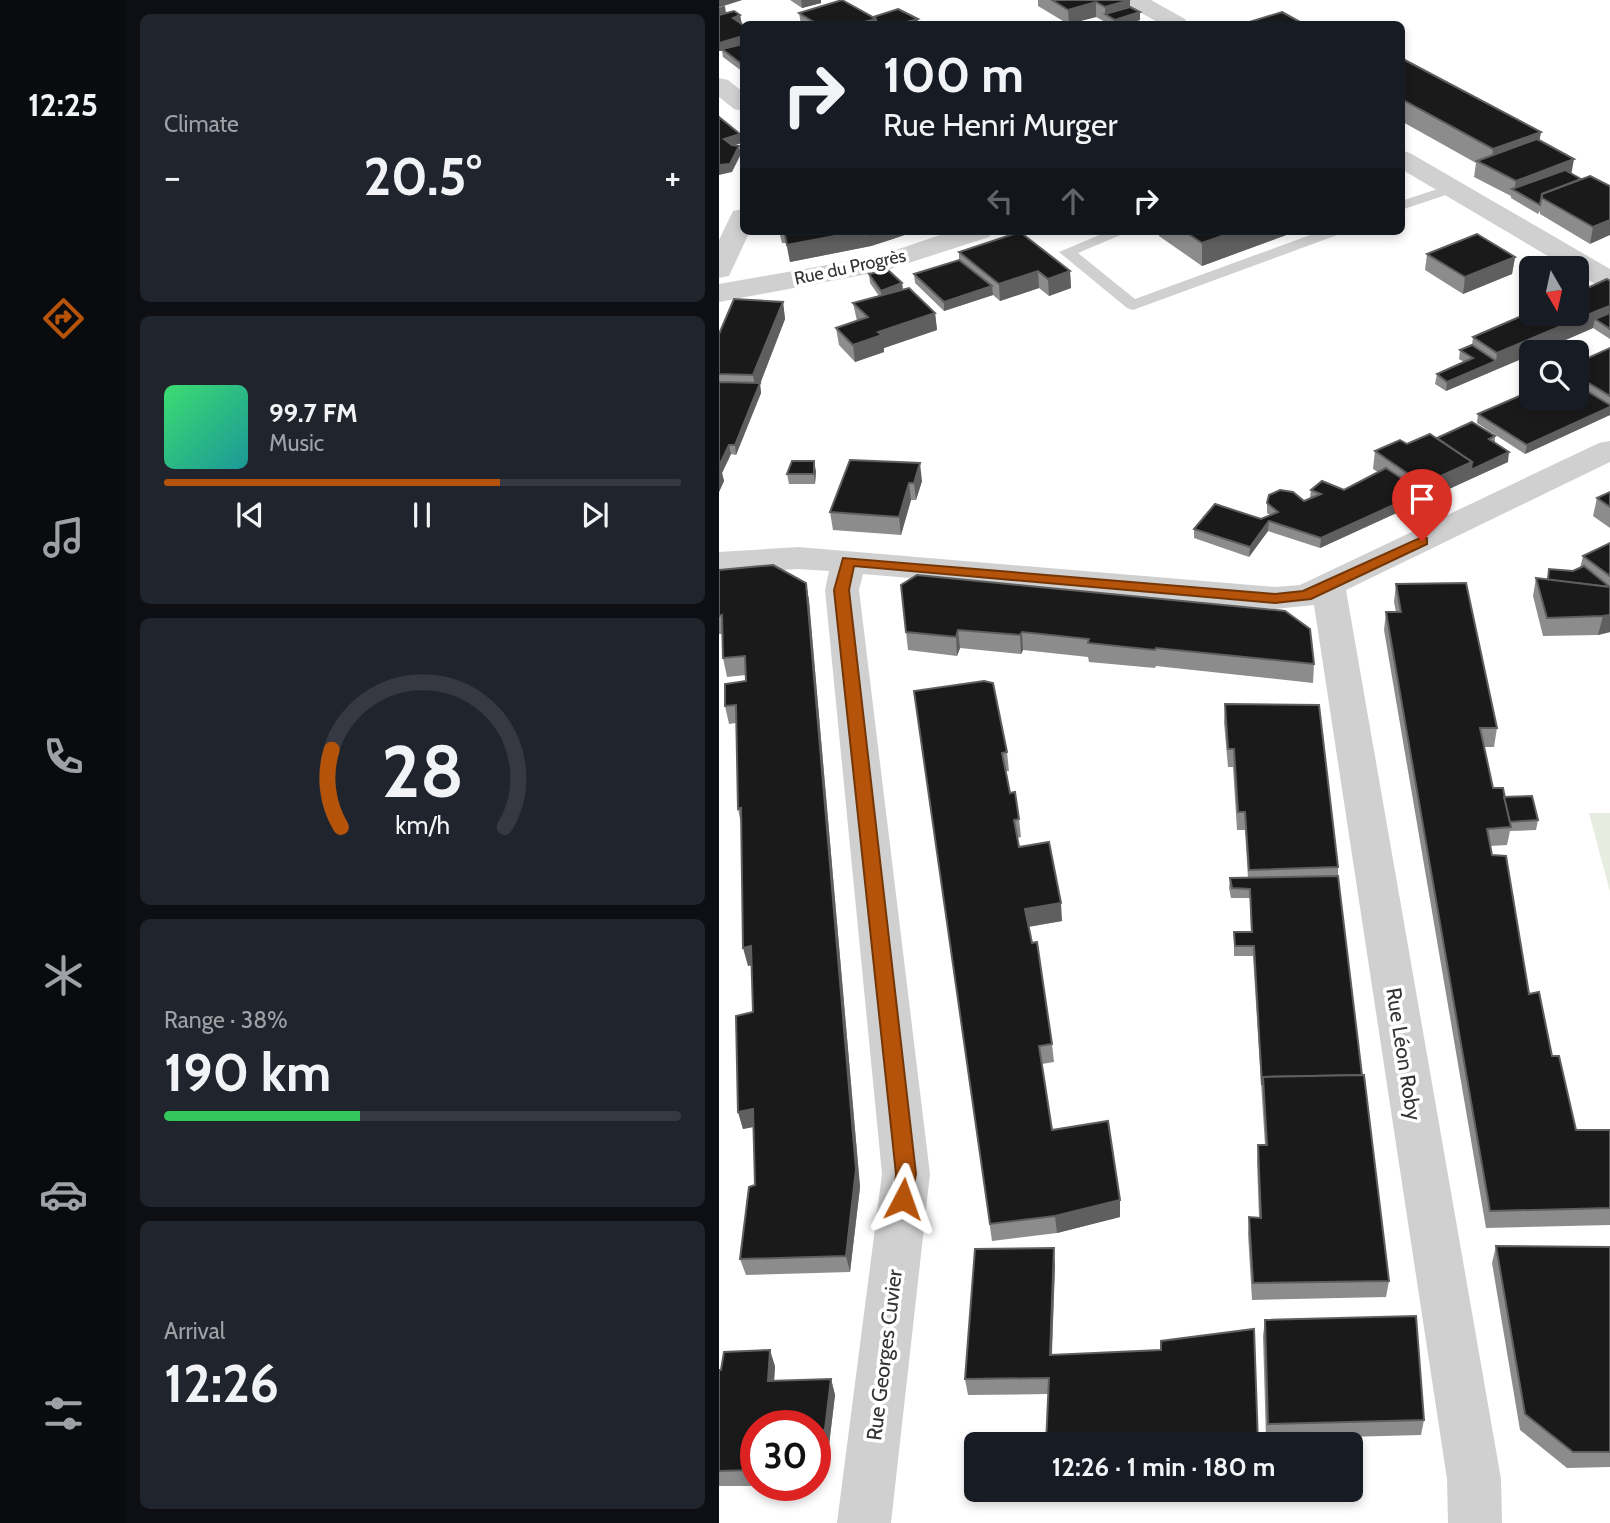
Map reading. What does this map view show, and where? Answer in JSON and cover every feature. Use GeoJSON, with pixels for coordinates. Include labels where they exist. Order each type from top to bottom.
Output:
{"type":"FeatureCollection","features":[{"type":"Feature","properties":{"kind":"street"},"geometry":{"type":"LineString","coordinates":[[1135,0],[1172,21]]}},
{"type":"Feature","properties":{"kind":"street"},"geometry":{"type":"LineString","coordinates":[[719,85],[740,102]]}},
{"type":"Feature","properties":{"kind":"street"},"geometry":{"type":"LineString","coordinates":[[1405,160],[1610,281]]}},
{"type":"Feature","properties":{"kind":"street"},"geometry":{"type":"LineString","coordinates":[[719,270],[740,224]]}},
{"type":"Feature","properties":{"kind":"street","name":"Rue du Progrès"},"geometry":{"type":"LineString","coordinates":[[719,293],[884,263],[967,235]]}},
{"type":"Feature","properties":{"kind":"street"},"geometry":{"type":"LineString","coordinates":[[719,563],[798,558],[1275,598],[1306,596],[1610,450]]}},
{"type":"Feature","properties":{"kind":"street","name":"Rue Georges Cuvier"},"geometry":{"type":"LineString","coordinates":[[848,561],[841,590],[906,1174],[864,1523]]}},
{"type":"Feature","properties":{"kind":"street","name":"Rue Léon Roby"},"geometry":{"type":"LineString","coordinates":[[1327,586],[1474,1479],[1475,1523]]}},
{"type":"Feature","properties":{"kind":"lane"},"geometry":{"type":"LineString","coordinates":[[1405,205],[1453,188]]}},
{"type":"Feature","properties":{"kind":"lane"},"geometry":{"type":"LineString","coordinates":[[1112,235],[1067,252],[1133,305],[1323,235]]}},
{"type":"Feature","properties":{"kind":"shaded area"},"geometry":{"type":"Polygon","coordinates":[[[1589,813],[1610,813],[1610,892],[1589,813]]]}},
{"type":"Feature","properties":{"kind":"building"},"geometry":{"type":"Polygon","coordinates":[[[842,0],[876,19],[812,21],[799,13],[842,0]]]}},
{"type":"Feature","properties":{"kind":"building"},"geometry":{"type":"Polygon","coordinates":[[[1052,0],[1130,0],[1105,7],[1096,2],[1068,10],[1052,0]]]}},
{"type":"Feature","properties":{"kind":"building"},"geometry":{"type":"Polygon","coordinates":[[[1130,7],[1140,12],[1115,20],[1105,14],[1130,7]]]}},
{"type":"Feature","properties":{"kind":"building"},"geometry":{"type":"Polygon","coordinates":[[[898,9],[918,19],[876,21],[873,17],[898,9]]]}},
{"type":"Feature","properties":{"kind":"building"},"geometry":{"type":"Polygon","coordinates":[[[734,11],[740,15],[733,18],[740,23],[740,37],[719,43],[719,15],[734,11]]]}},
{"type":"Feature","properties":{"kind":"building"},"geometry":{"type":"Polygon","coordinates":[[[1282,12],[1298,21],[1253,21],[1282,12]]]}},
{"type":"Feature","properties":{"kind":"building"},"geometry":{"type":"Polygon","coordinates":[[[740,45],[740,63],[722,49],[740,45]]]}},
{"type":"Feature","properties":{"kind":"building"},"geometry":{"type":"Polygon","coordinates":[[[1405,60],[1541,132],[1493,149],[1405,101],[1405,60]]]}},
{"type":"Feature","properties":{"kind":"building"},"geometry":{"type":"Polygon","coordinates":[[[719,117],[740,134],[724,139],[739,146],[730,164],[719,165],[719,117]]]}},
{"type":"Feature","properties":{"kind":"building"},"geometry":{"type":"Polygon","coordinates":[[[1537,139],[1574,159],[1516,181],[1477,161],[1537,139]]]}},
{"type":"Feature","properties":{"kind":"building"},"geometry":{"type":"Polygon","coordinates":[[[1565,170],[1581,179],[1542,194],[1540,205],[1512,189],[1565,170]]]}},
{"type":"Feature","properties":{"kind":"building"},"geometry":{"type":"Polygon","coordinates":[[[1590,176],[1610,186],[1610,220],[1593,227],[1542,198],[1542,194],[1590,176]]]}},
{"type":"Feature","properties":{"kind":"building"},"geometry":{"type":"Polygon","coordinates":[[[1477,234],[1515,257],[1465,277],[1427,254],[1477,234]]]}},
{"type":"Feature","properties":{"kind":"building"},"geometry":{"type":"Polygon","coordinates":[[[785,235],[840,235],[787,245],[785,235]]]}},
{"type":"Feature","properties":{"kind":"building"},"geometry":{"type":"Polygon","coordinates":[[[1011,235],[1024,235],[1070,271],[1048,279],[1038,271],[999,284],[959,252],[1011,235]]]}},
{"type":"Feature","properties":{"kind":"building"},"geometry":{"type":"Polygon","coordinates":[[[1190,235],[1225,235],[1202,243],[1190,235]]]}},
{"type":"Feature","properties":{"kind":"building"},"geometry":{"type":"Polygon","coordinates":[[[959,260],[992,286],[944,302],[914,274],[959,260]]]}},
{"type":"Feature","properties":{"kind":"building"},"geometry":{"type":"Polygon","coordinates":[[[888,270],[902,283],[881,291],[869,274],[888,270]]]}},
{"type":"Feature","properties":{"kind":"building"},"geometry":{"type":"Polygon","coordinates":[[[1607,279],[1610,281],[1610,306],[1589,315],[1589,287],[1607,279]]]}},
{"type":"Feature","properties":{"kind":"building"},"geometry":{"type":"Polygon","coordinates":[[[909,288],[935,313],[878,332],[882,335],[853,345],[836,328],[868,317],[853,303],[909,288]]]}},
{"type":"Feature","properties":{"kind":"building"},"geometry":{"type":"Polygon","coordinates":[[[734,299],[783,302],[753,375],[719,374],[719,334],[734,299]]]}},
{"type":"Feature","properties":{"kind":"building"},"geometry":{"type":"Polygon","coordinates":[[[1610,313],[1610,329],[1595,319],[1610,313]]]}},
{"type":"Feature","properties":{"kind":"building"},"geometry":{"type":"Polygon","coordinates":[[[1519,317],[1519,326],[1562,326],[1528,340],[1519,340],[1519,344],[1497,353],[1473,337],[1519,317]]]}},
{"type":"Feature","properties":{"kind":"building"},"geometry":{"type":"Polygon","coordinates":[[[1472,345],[1496,361],[1447,382],[1437,374],[1473,358],[1460,350],[1472,345]]]}},
{"type":"Feature","properties":{"kind":"building"},"geometry":{"type":"Polygon","coordinates":[[[1610,348],[1610,396],[1589,383],[1589,358],[1610,348]]]}},
{"type":"Feature","properties":{"kind":"building"},"geometry":{"type":"Polygon","coordinates":[[[719,382],[760,383],[735,445],[729,445],[720,464],[719,463],[719,382]]]}},
{"type":"Feature","properties":{"kind":"building"},"geometry":{"type":"Polygon","coordinates":[[[1589,392],[1610,405],[1527,445],[1478,414],[1519,396],[1519,410],[1589,410],[1589,392]]]}},
{"type":"Feature","properties":{"kind":"building"},"geometry":{"type":"Polygon","coordinates":[[[1472,422],[1495,436],[1489,439],[1509,452],[1471,470],[1472,462],[1437,438],[1472,422]]]}},
{"type":"Feature","properties":{"kind":"building"},"geometry":{"type":"Polygon","coordinates":[[[1430,434],[1472,462],[1423,484],[1375,451],[1400,440],[1407,444],[1430,434]]]}},
{"type":"Feature","properties":{"kind":"building"},"geometry":{"type":"Polygon","coordinates":[[[850,460],[920,463],[914,483],[909,483],[899,517],[830,512],[850,460]]]}},
{"type":"Feature","properties":{"kind":"building"},"geometry":{"type":"Polygon","coordinates":[[[792,461],[814,461],[814,474],[787,474],[792,461]]]}},
{"type":"Feature","properties":{"kind":"building"},"geometry":{"type":"Polygon","coordinates":[[[1386,468],[1422,492],[1321,538],[1269,521],[1250,547],[1194,529],[1215,504],[1261,519],[1278,512],[1267,503],[1269,495],[1280,490],[1293,492],[1304,501],[1321,494],[1311,490],[1322,481],[1344,490],[1386,468]]]}},
{"type":"Feature","properties":{"kind":"building"},"geometry":{"type":"Polygon","coordinates":[[[1610,492],[1610,507],[1597,498],[1610,492]]]}},
{"type":"Feature","properties":{"kind":"building"},"geometry":{"type":"Polygon","coordinates":[[[1610,543],[1610,576],[1583,556],[1610,543]]]}},
{"type":"Feature","properties":{"kind":"building"},"geometry":{"type":"Polygon","coordinates":[[[773,565],[806,583],[856,1169],[846,1256],[740,1259],[749,1187],[755,1185],[753,1109],[738,1112],[736,1016],[753,1012],[751,946],[743,948],[736,705],[725,706],[725,684],[746,681],[745,656],[723,658],[719,570],[773,565]]]}},
{"type":"Feature","properties":{"kind":"building"},"geometry":{"type":"Polygon","coordinates":[[[1584,566],[1610,587],[1548,580],[1549,569],[1573,571],[1584,566]]]}},
{"type":"Feature","properties":{"kind":"building"},"geometry":{"type":"Polygon","coordinates":[[[917,575],[1285,611],[1310,629],[1314,664],[1088,643],[1089,639],[1022,632],[1020,635],[958,630],[956,637],[906,632],[901,585],[917,575]]]}},
{"type":"Feature","properties":{"kind":"building"},"geometry":{"type":"Polygon","coordinates":[[[1536,578],[1610,587],[1610,615],[1547,618],[1536,578]]]}},
{"type":"Feature","properties":{"kind":"building"},"geometry":{"type":"Polygon","coordinates":[[[1466,583],[1497,728],[1480,728],[1493,788],[1503,788],[1511,827],[1487,829],[1492,855],[1506,856],[1529,994],[1539,992],[1552,1056],[1559,1056],[1576,1130],[1610,1130],[1610,1208],[1490,1211],[1386,612],[1401,612],[1396,584],[1466,583]]]}},
{"type":"Feature","properties":{"kind":"building"},"geometry":{"type":"Polygon","coordinates":[[[984,681],[993,683],[1007,752],[1002,753],[1010,793],[1015,792],[1019,819],[1014,820],[1019,847],[1049,842],[1061,903],[1025,909],[1032,943],[1037,942],[1052,1044],[1039,1046],[1052,1130],[1108,1121],[1120,1200],[1055,1216],[990,1224],[914,691],[984,681]]]}},
{"type":"Feature","properties":{"kind":"building"},"geometry":{"type":"Polygon","coordinates":[[[1225,704],[1319,705],[1338,867],[1249,870],[1245,812],[1238,812],[1234,749],[1228,749],[1225,704]]]}},
{"type":"Feature","properties":{"kind":"building"},"geometry":{"type":"Polygon","coordinates":[[[1532,796],[1538,820],[1510,822],[1504,797],[1532,796]]]}},
{"type":"Feature","properties":{"kind":"building"},"geometry":{"type":"Polygon","coordinates":[[[1338,876],[1362,1075],[1263,1077],[1262,1085],[1254,946],[1235,946],[1234,932],[1252,932],[1250,889],[1232,888],[1230,878],[1338,876]]]}},
{"type":"Feature","properties":{"kind":"building"},"geometry":{"type":"Polygon","coordinates":[[[1364,1075],[1389,1281],[1253,1283],[1249,1217],[1261,1218],[1258,1145],[1267,1145],[1263,1077],[1364,1075]]]}},
{"type":"Feature","properties":{"kind":"building"},"geometry":{"type":"Polygon","coordinates":[[[1496,1246],[1610,1247],[1610,1452],[1573,1452],[1525,1414],[1496,1246]]]}},
{"type":"Feature","properties":{"kind":"building"},"geometry":{"type":"Polygon","coordinates":[[[1054,1248],[1050,1355],[1161,1350],[1161,1341],[1254,1329],[1258,1432],[1047,1432],[1049,1378],[965,1379],[975,1249],[1054,1248]]]}},
{"type":"Feature","properties":{"kind":"building"},"geometry":{"type":"Polygon","coordinates":[[[1416,1316],[1424,1420],[1268,1424],[1265,1320],[1416,1316]]]}},
{"type":"Feature","properties":{"kind":"building"},"geometry":{"type":"Polygon","coordinates":[[[770,1350],[768,1381],[831,1379],[827,1410],[740,1410],[740,1470],[719,1471],[719,1370],[724,1352],[770,1350]]]}},
{"type":"Feature","properties":{"kind":"route"},"geometry":{"type":"LineString","coordinates":[[903,1199],[906,1174],[841,590],[848,561],[1275,598],[1306,596],[1422,541]]}}]}
